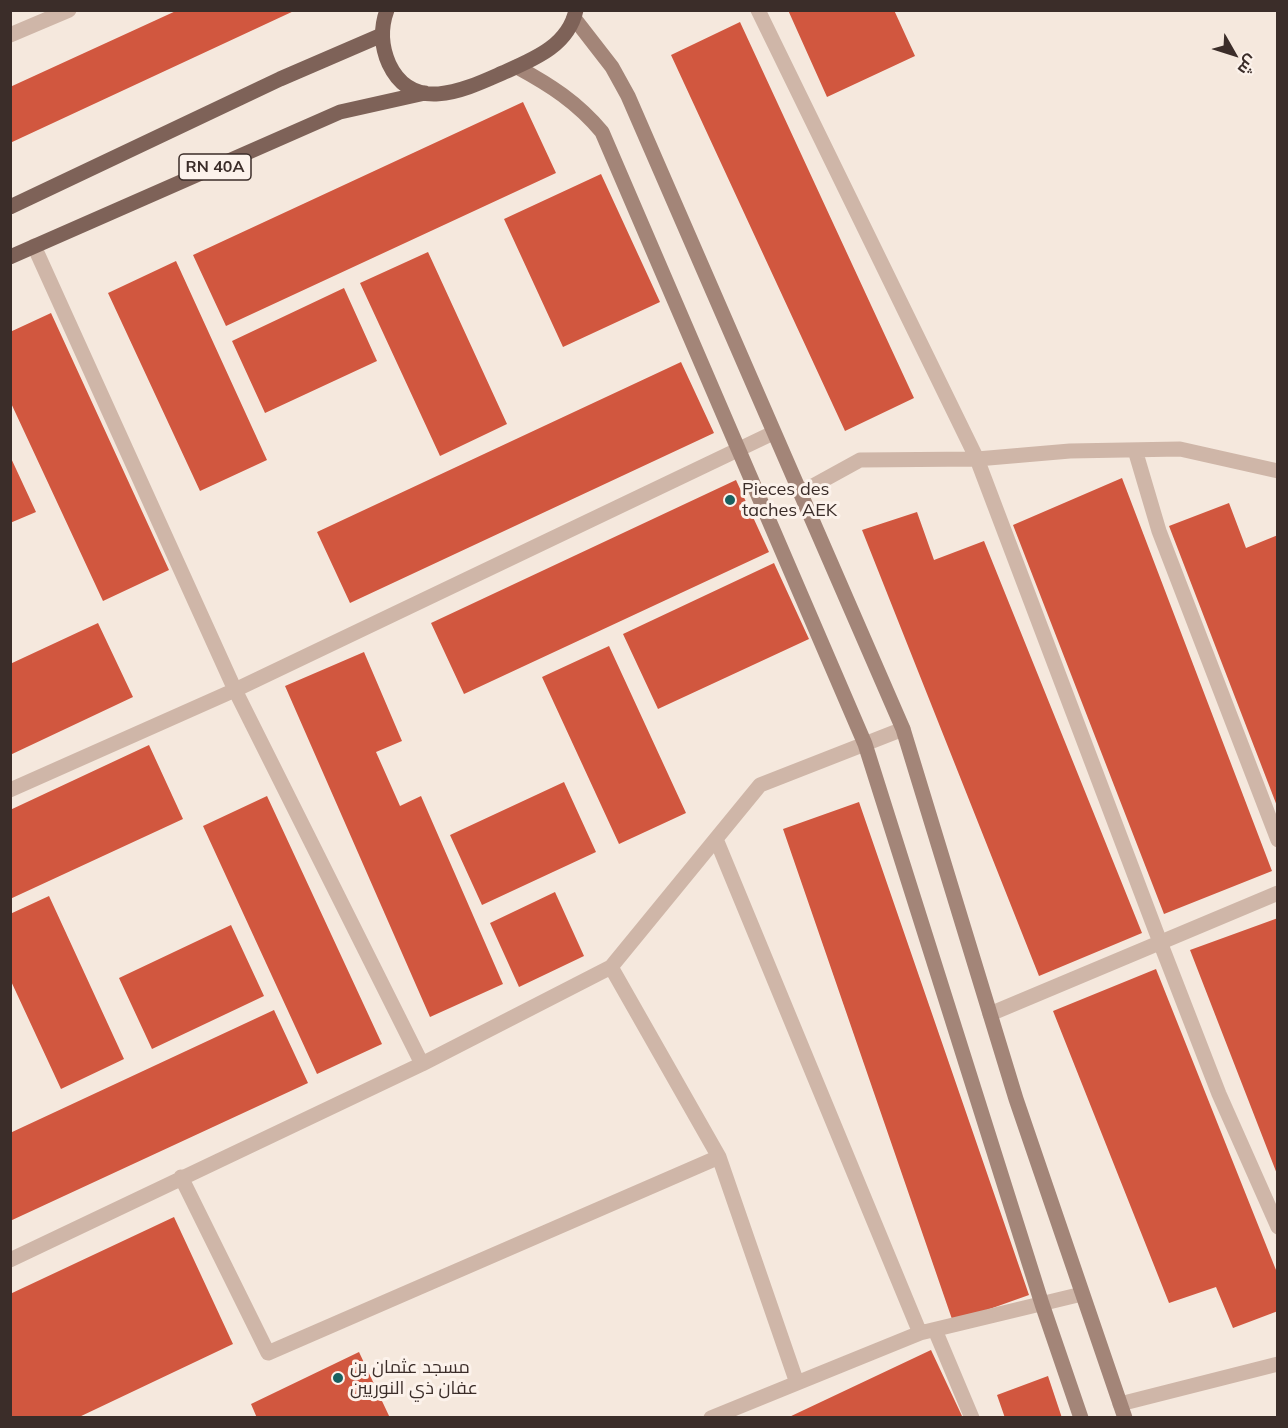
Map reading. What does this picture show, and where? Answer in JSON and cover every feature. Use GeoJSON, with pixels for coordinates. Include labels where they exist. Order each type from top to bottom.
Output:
{"type":"FeatureCollection","features":[{"type":"Feature","properties":{"kind":"main road"},"geometry":{"type":"LineString","coordinates":[[383,19],[384,53],[392,71],[407,84],[424,93],[457,93],[517,67],[552,48],[570,29],[575,14]]}},
{"type":"Feature","properties":{"kind":"main road"},"geometry":{"type":"LineString","coordinates":[[575,14],[628,96],[903,729],[990,1014],[1122,1411]]}},
{"type":"Feature","properties":{"kind":"main road","name":"RN 40A"},"geometry":{"type":"LineString","coordinates":[[10,207],[280,79],[383,19]]}},
{"type":"Feature","properties":{"kind":"main road"},"geometry":{"type":"LineString","coordinates":[[517,67],[555,87],[584,109],[602,132],[866,744],[1042,1304],[1081,1418]]}},
{"type":"Feature","properties":{"kind":"main road","name":"RN 40A"},"geometry":{"type":"LineString","coordinates":[[10,257],[340,112],[424,93]]}},
{"type":"Feature","properties":{"kind":"street"},"geometry":{"type":"LineString","coordinates":[[10,35],[69,10]]}},
{"type":"Feature","properties":{"kind":"street"},"geometry":{"type":"LineString","coordinates":[[758,10],[977,459],[1160,942],[1220,1094],[1278,1227]]}},
{"type":"Feature","properties":{"kind":"street"},"geometry":{"type":"LineString","coordinates":[[34,246],[235,690],[422,1064]]}},
{"type":"Feature","properties":{"kind":"street"},"geometry":{"type":"LineString","coordinates":[[10,790],[235,690],[773,433]]}},
{"type":"Feature","properties":{"kind":"street"},"geometry":{"type":"LineString","coordinates":[[800,493],[860,460],[977,459],[1070,451],[1180,449],[1278,471]]}},
{"type":"Feature","properties":{"kind":"street"},"geometry":{"type":"LineString","coordinates":[[1135,450],[1159,531],[1278,840]]}},
{"type":"Feature","properties":{"kind":"street"},"geometry":{"type":"LineString","coordinates":[[10,1260],[422,1064],[611,967],[760,785],[903,729]]}},
{"type":"Feature","properties":{"kind":"street"},"geometry":{"type":"LineString","coordinates":[[716,839],[927,1332],[972,1418]]}},
{"type":"Feature","properties":{"kind":"street"},"geometry":{"type":"LineString","coordinates":[[990,1014],[1278,893]]}},
{"type":"Feature","properties":{"kind":"street"},"geometry":{"type":"LineString","coordinates":[[611,967],[719,1157],[797,1383]]}},
{"type":"Feature","properties":{"kind":"street"},"geometry":{"type":"LineString","coordinates":[[181,1177],[268,1353],[719,1157]]}},
{"type":"Feature","properties":{"kind":"street"},"geometry":{"type":"LineString","coordinates":[[711,1418],[927,1332],[1082,1294]]}},
{"type":"Feature","properties":{"kind":"street"},"geometry":{"type":"LineString","coordinates":[[1122,1411],[1278,1364]]}},
{"type":"Feature","properties":{"kind":"building"},"geometry":{"type":"Polygon","coordinates":[[[178,10],[296,10],[10,143],[10,87],[178,10]]]}},
{"type":"Feature","properties":{"kind":"building"},"geometry":{"type":"Polygon","coordinates":[[[788,10],[894,10],[915,56],[827,97],[788,10]]]}},
{"type":"Feature","properties":{"kind":"building"},"geometry":{"type":"Polygon","coordinates":[[[740,22],[914,398],[845,431],[671,55],[740,22]]]}},
{"type":"Feature","properties":{"kind":"building"},"geometry":{"type":"Polygon","coordinates":[[[523,102],[556,173],[226,326],[193,255],[523,102]]]}},
{"type":"Feature","properties":{"kind":"building"},"geometry":{"type":"Polygon","coordinates":[[[601,174],[660,302],[563,347],[504,219],[601,174]]]}},
{"type":"Feature","properties":{"kind":"building"},"geometry":{"type":"Polygon","coordinates":[[[428,252],[507,424],[440,456],[360,283],[428,252]]]}},
{"type":"Feature","properties":{"kind":"building"},"geometry":{"type":"Polygon","coordinates":[[[176,261],[267,460],[200,491],[108,293],[176,261]]]}},
{"type":"Feature","properties":{"kind":"building"},"geometry":{"type":"Polygon","coordinates":[[[344,288],[377,361],[265,413],[232,341],[344,288]]]}},
{"type":"Feature","properties":{"kind":"building"},"geometry":{"type":"Polygon","coordinates":[[[51,313],[169,570],[103,601],[10,401],[10,332],[51,313]]]}},
{"type":"Feature","properties":{"kind":"building"},"geometry":{"type":"Polygon","coordinates":[[[681,362],[714,433],[350,603],[317,532],[681,362]]]}},
{"type":"Feature","properties":{"kind":"building"},"geometry":{"type":"Polygon","coordinates":[[[10,456],[36,512],[10,523],[10,456]]]}},
{"type":"Feature","properties":{"kind":"building"},"geometry":{"type":"Polygon","coordinates":[[[1122,478],[1272,871],[1164,914],[1013,525],[1122,478]]]}},
{"type":"Feature","properties":{"kind":"building"},"geometry":{"type":"Polygon","coordinates":[[[736,480],[769,552],[464,694],[431,623],[736,480]]]}},
{"type":"Feature","properties":{"kind":"building"},"geometry":{"type":"Polygon","coordinates":[[[1229,503],[1246,548],[1278,535],[1277,806],[1169,526],[1229,503]]]}},
{"type":"Feature","properties":{"kind":"building"},"geometry":{"type":"Polygon","coordinates":[[[917,512],[934,560],[984,541],[1142,933],[1039,976],[862,530],[917,512]]]}},
{"type":"Feature","properties":{"kind":"building"},"geometry":{"type":"Polygon","coordinates":[[[774,563],[809,639],[658,709],[623,634],[774,563]]]}},
{"type":"Feature","properties":{"kind":"building"},"geometry":{"type":"Polygon","coordinates":[[[98,623],[133,697],[10,755],[10,664],[98,623]]]}},
{"type":"Feature","properties":{"kind":"building"},"geometry":{"type":"Polygon","coordinates":[[[609,646],[686,813],[619,844],[542,677],[609,646]]]}},
{"type":"Feature","properties":{"kind":"building"},"geometry":{"type":"Polygon","coordinates":[[[364,652],[402,741],[376,752],[400,806],[421,796],[503,984],[430,1017],[285,686],[364,652]]]}},
{"type":"Feature","properties":{"kind":"building"},"geometry":{"type":"Polygon","coordinates":[[[149,745],[183,819],[10,899],[10,810],[149,745]]]}},
{"type":"Feature","properties":{"kind":"building"},"geometry":{"type":"Polygon","coordinates":[[[564,782],[596,852],[482,905],[450,835],[564,782]]]}},
{"type":"Feature","properties":{"kind":"building"},"geometry":{"type":"Polygon","coordinates":[[[267,796],[382,1044],[317,1074],[203,826],[267,796]]]}},
{"type":"Feature","properties":{"kind":"building"},"geometry":{"type":"Polygon","coordinates":[[[859,802],[1029,1295],[953,1322],[783,829],[859,802]]]}},
{"type":"Feature","properties":{"kind":"building"},"geometry":{"type":"Polygon","coordinates":[[[555,892],[584,956],[519,987],[490,923],[555,892]]]}},
{"type":"Feature","properties":{"kind":"building"},"geometry":{"type":"Polygon","coordinates":[[[49,896],[124,1059],[61,1089],[10,979],[10,914],[49,896]]]}},
{"type":"Feature","properties":{"kind":"building"},"geometry":{"type":"Polygon","coordinates":[[[1278,918],[1278,1174],[1277,1174],[1190,950],[1278,918]]]}},
{"type":"Feature","properties":{"kind":"building"},"geometry":{"type":"Polygon","coordinates":[[[231,925],[264,996],[152,1049],[119,978],[231,925]]]}},
{"type":"Feature","properties":{"kind":"building"},"geometry":{"type":"Polygon","coordinates":[[[1156,969],[1278,1275],[1278,1311],[1233,1328],[1216,1287],[1169,1303],[1053,1011],[1156,969]]]}},
{"type":"Feature","properties":{"kind":"building"},"geometry":{"type":"Polygon","coordinates":[[[274,1010],[308,1083],[10,1221],[10,1133],[274,1010]]]}},
{"type":"Feature","properties":{"kind":"building"},"geometry":{"type":"Polygon","coordinates":[[[174,1217],[233,1344],[77,1418],[10,1418],[10,1294],[174,1217]]]}},
{"type":"Feature","properties":{"kind":"building"},"geometry":{"type":"Polygon","coordinates":[[[931,1350],[962,1416],[958,1418],[787,1418],[931,1350]]]}},
{"type":"Feature","properties":{"kind":"building","name":"مسجد عثمان بن عفان ذي النوريين"},"geometry":{"type":"Polygon","coordinates":[[[359,1352],[390,1418],[257,1418],[251,1404],[359,1352]]]}},
{"type":"Feature","properties":{"kind":"building"},"geometry":{"type":"Polygon","coordinates":[[[1048,1376],[1062,1418],[1005,1418],[997,1395],[1048,1376]]]}},
{"type":"Feature","properties":{"kind":"place","name":"Pieces des taches AEK"},"geometry":{"type":"Point","coordinates":[730,500]}},
{"type":"Feature","properties":{"kind":"place","name":"مسجد عثمان بن عفان ذي النوريين"},"geometry":{"type":"Point","coordinates":[338,1378]}}]}
